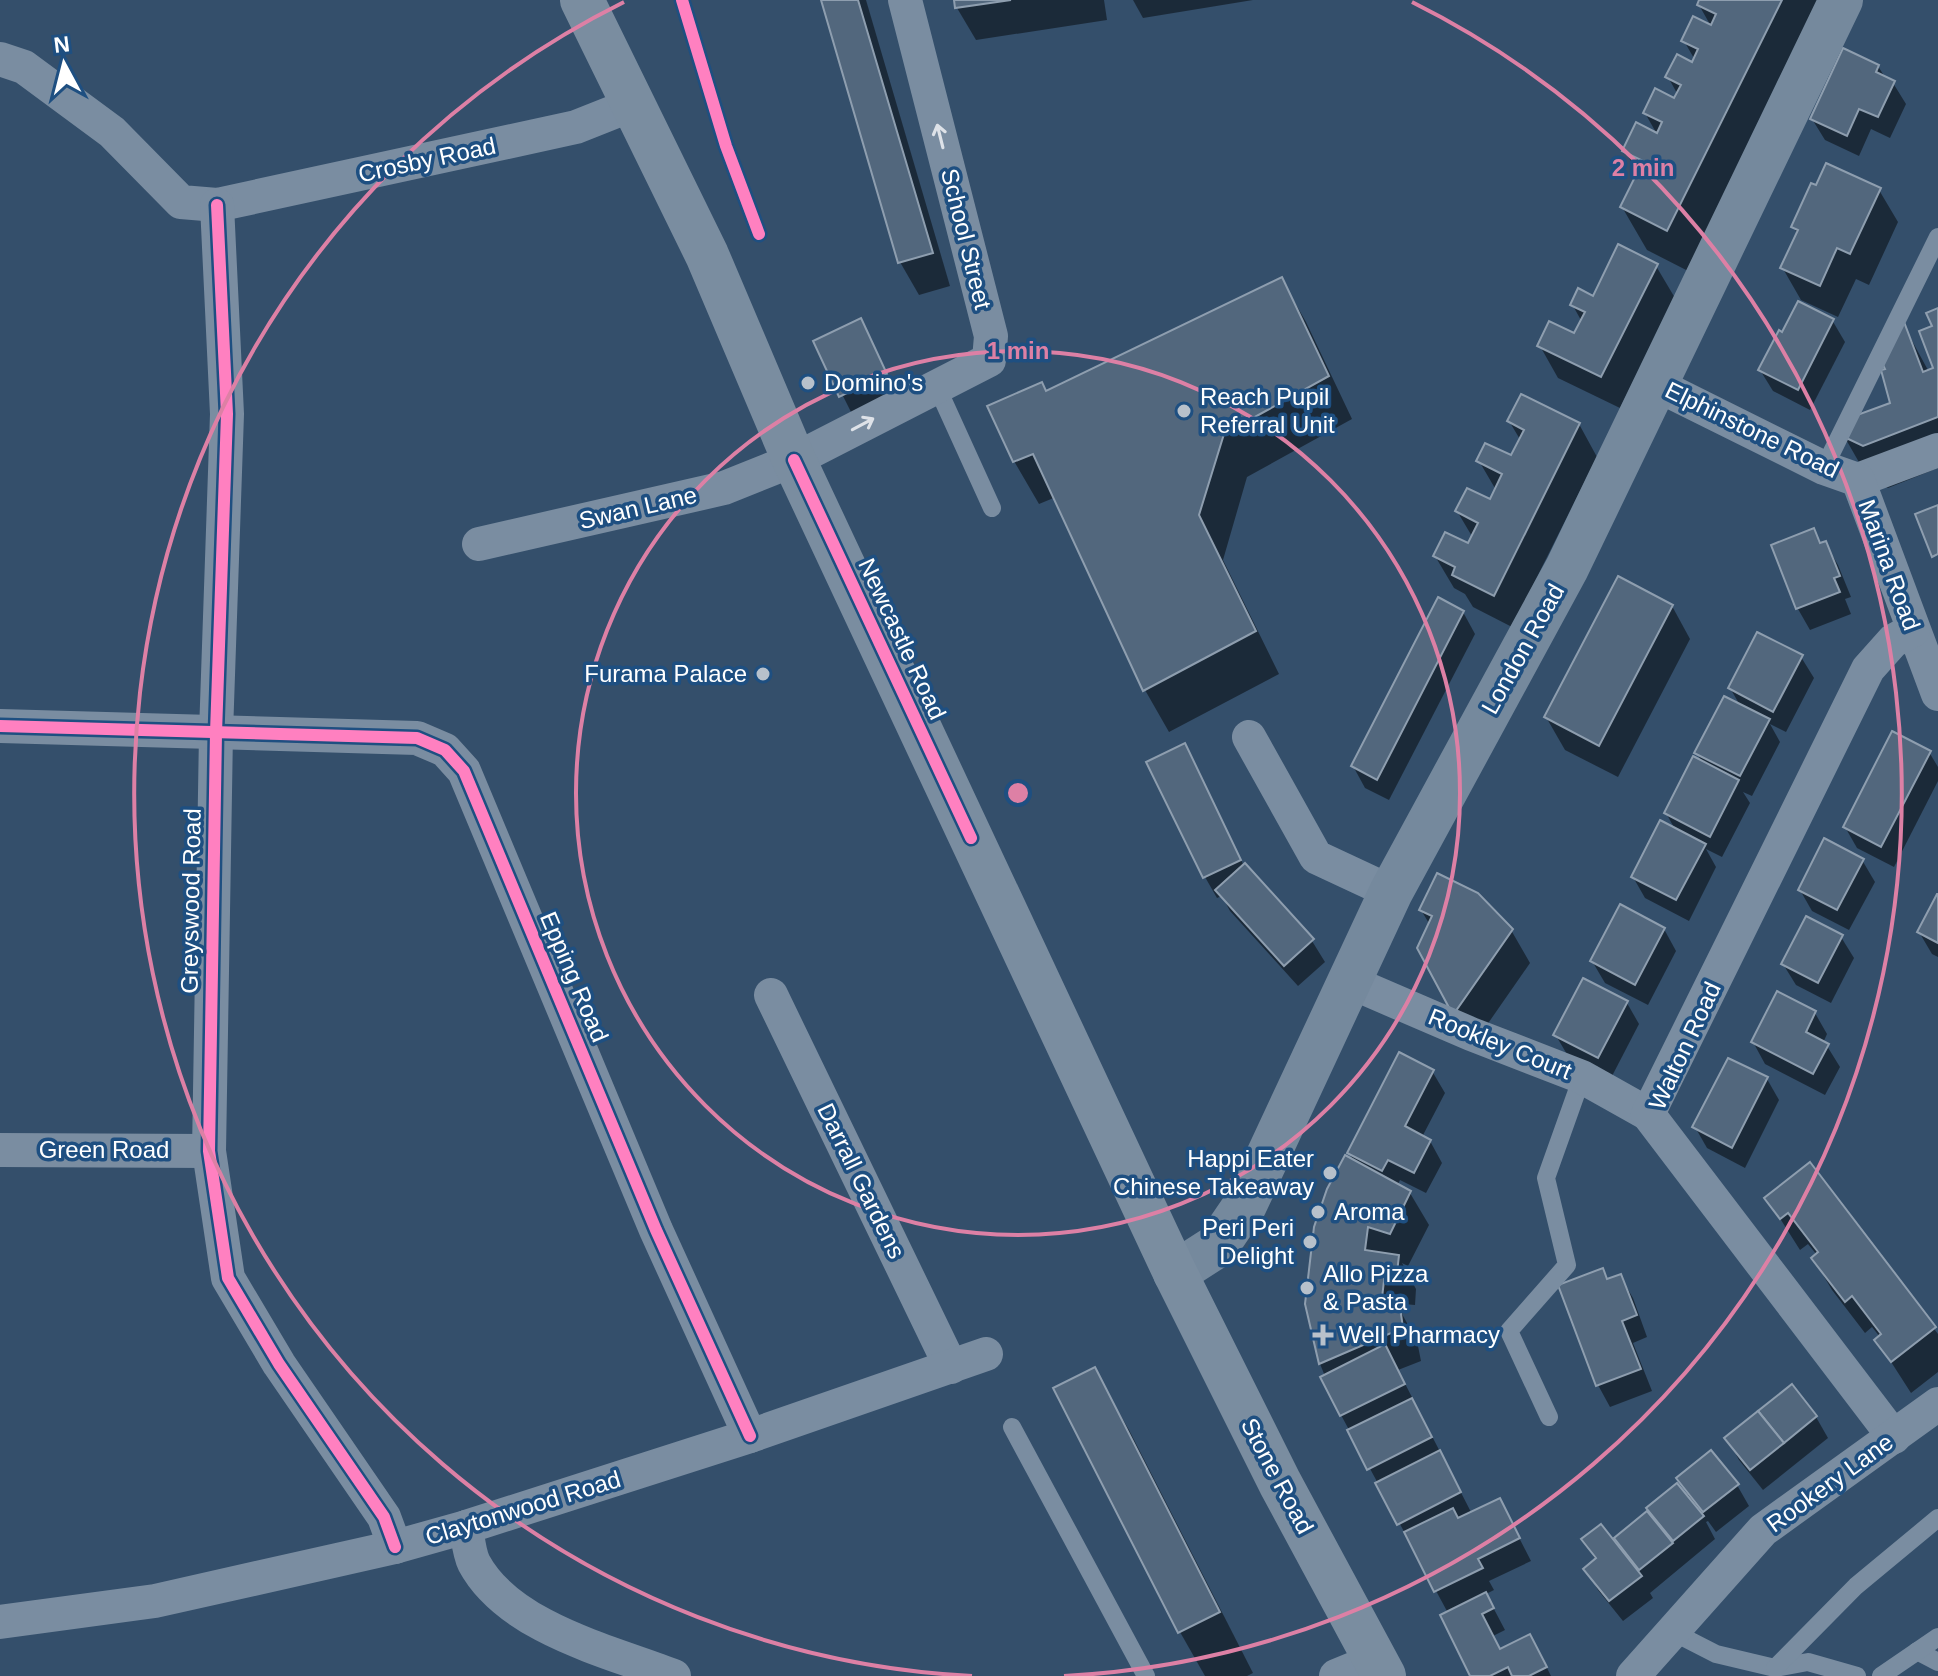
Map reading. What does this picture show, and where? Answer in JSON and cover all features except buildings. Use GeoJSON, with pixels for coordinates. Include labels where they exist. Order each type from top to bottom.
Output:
{"type":"FeatureCollection","features":[{"type":"Feature","properties":{"kind":"highway","name":"Newcastle Road"},"geometry":{"type":"LineString","coordinates":[[582,0],[707,255],[794,460],[1175,1273]]}},
{"type":"Feature","properties":{"kind":"highway","name":"Stone Road"},"geometry":{"type":"LineString","coordinates":[[1175,1273],[1280,1483],[1365,1671]]}},
{"type":"Feature","properties":{"kind":"main road","name":"London Road"},"geometry":{"type":"LineString","coordinates":[[1175,1273],[1217,1246],[1245,1205],[1391,892],[1567,568],[1841,0]]}},
{"type":"Feature","properties":{"kind":"street","name":"School Street"},"geometry":{"type":"LineString","coordinates":[[794,460],[989,360],[991,336],[905,0]]}},
{"type":"Feature","properties":{"kind":"street"},"geometry":{"type":"LineString","coordinates":[[0,59],[24,67],[112,132],[181,202],[217,205]]}},
{"type":"Feature","properties":{"kind":"street","name":"Crosby Road"},"geometry":{"type":"LineString","coordinates":[[217,205],[576,127],[634,104]]}},
{"type":"Feature","properties":{"kind":"street","name":"Greyswood Road"},"geometry":{"type":"LineString","coordinates":[[217,205],[227,414],[216,733],[209,1151],[228,1278],[279,1364],[384,1517],[395,1547]]}},
{"type":"Feature","properties":{"kind":"street","name":"Elphinstone Road"},"geometry":{"type":"LineString","coordinates":[[1655,384],[1824,468],[1858,480],[1938,450]]}},
{"type":"Feature","properties":{"kind":"street","name":"Swan Lane"},"geometry":{"type":"LineString","coordinates":[[479,544],[724,488],[794,460]]}},
{"type":"Feature","properties":{"kind":"street","name":"Marina Road"},"geometry":{"type":"LineString","coordinates":[[1858,480],[1938,694]]}},
{"type":"Feature","properties":{"kind":"street","name":"Walton Road"},"geometry":{"type":"LineString","coordinates":[[1894,1437],[1648,1114],[1868,669],[1893,641],[1913,630]]}},
{"type":"Feature","properties":{"kind":"street","name":"Epping Road"},"geometry":{"type":"LineString","coordinates":[[0,726],[417,738],[445,750],[464,771],[656,1230],[750,1436]]}},
{"type":"Feature","properties":{"kind":"street"},"geometry":{"type":"LineString","coordinates":[[1249,737],[1316,857],[1391,892]]}},
{"type":"Feature","properties":{"kind":"street","name":"Rookley Court"},"geometry":{"type":"LineString","coordinates":[[1348,981],[1582,1077],[1648,1114]]}},
{"type":"Feature","properties":{"kind":"street","name":"Darrall Gardens"},"geometry":{"type":"LineString","coordinates":[[771,995],[951,1367]]}},
{"type":"Feature","properties":{"kind":"street","name":"Green Road"},"geometry":{"type":"LineString","coordinates":[[0,1150],[209,1151]]}},
{"type":"Feature","properties":{"kind":"street","name":"Claytonwood Road"},"geometry":{"type":"LineString","coordinates":[[0,1622],[155,1601],[395,1547],[750,1436],[986,1354]]}},
{"type":"Feature","properties":{"kind":"street","name":"Rookery Lane"},"geometry":{"type":"LineString","coordinates":[[1633,1676],[1763,1530],[1938,1404]]}},
{"type":"Feature","properties":{"kind":"street"},"geometry":{"type":"LineString","coordinates":[[466,1527],[473,1562],[495,1590],[539,1624],[674,1676]]}},
{"type":"Feature","properties":{"kind":"lane"},"geometry":{"type":"LineString","coordinates":[[1824,468],[1938,237]]}},
{"type":"Feature","properties":{"kind":"lane"},"geometry":{"type":"LineString","coordinates":[[1917,281],[1938,272]]}},
{"type":"Feature","properties":{"kind":"lane"},"geometry":{"type":"LineString","coordinates":[[937,387],[992,508]]}},
{"type":"Feature","properties":{"kind":"lane"},"geometry":{"type":"LineString","coordinates":[[1549,1417],[1509,1331],[1567,1265],[1546,1178],[1582,1077]]}},
{"type":"Feature","properties":{"kind":"lane"},"geometry":{"type":"LineString","coordinates":[[1012,1427],[1146,1676]]}},
{"type":"Feature","properties":{"kind":"lane"},"geometry":{"type":"LineString","coordinates":[[1775,1668],[1856,1586],[1938,1518]]}},
{"type":"Feature","properties":{"kind":"lane"},"geometry":{"type":"LineString","coordinates":[[1673,1632],[1716,1654],[1775,1668],[1808,1662],[1857,1676]]}},
{"type":"Feature","properties":{"kind":"lane"},"geometry":{"type":"LineString","coordinates":[[1881,1676],[1938,1637]]}},
{"type":"Feature","properties":{"kind":"lane"},"geometry":{"type":"LineString","coordinates":[[1917,1651],[1938,1662]]}},
{"type":"Feature","properties":{"kind":"cycle path"},"geometry":{"type":"LineString","coordinates":[[682,0],[726,146],[759,234]]}},
{"type":"Feature","properties":{"kind":"cycle path"},"geometry":{"type":"LineString","coordinates":[[217,205],[227,414],[216,733],[209,1151],[228,1278],[279,1364],[384,1517],[395,1547]]}},
{"type":"Feature","properties":{"kind":"cycle path"},"geometry":{"type":"LineString","coordinates":[[794,460],[971,838]]}},
{"type":"Feature","properties":{"kind":"cycle path"},"geometry":{"type":"LineString","coordinates":[[0,726],[417,738],[445,750],[464,771],[656,1230],[750,1436]]}},
{"type":"Feature","properties":{"kind":"place","name":"Domino's"},"geometry":{"type":"Point","coordinates":[808,383]}},
{"type":"Feature","properties":{"kind":"place","name":"Reach Pupil Referral Unit"},"geometry":{"type":"Point","coordinates":[1184,411]}},
{"type":"Feature","properties":{"kind":"place","name":"Furama Palace"},"geometry":{"type":"Point","coordinates":[763,674]}},
{"type":"Feature","properties":{"kind":"place","name":"Happi Eater Chinese Takeaway"},"geometry":{"type":"Point","coordinates":[1330,1173]}},
{"type":"Feature","properties":{"kind":"place","name":"Aroma"},"geometry":{"type":"Point","coordinates":[1318,1212]}},
{"type":"Feature","properties":{"kind":"place","name":"Peri Peri Delight"},"geometry":{"type":"Point","coordinates":[1310,1242]}},
{"type":"Feature","properties":{"kind":"place","name":"Allo Pizza & Pasta"},"geometry":{"type":"Point","coordinates":[1307,1288]}},
{"type":"Feature","properties":{"kind":"place","name":"Well Pharmacy"},"geometry":{"type":"Point","coordinates":[1323,1335]}}]}
